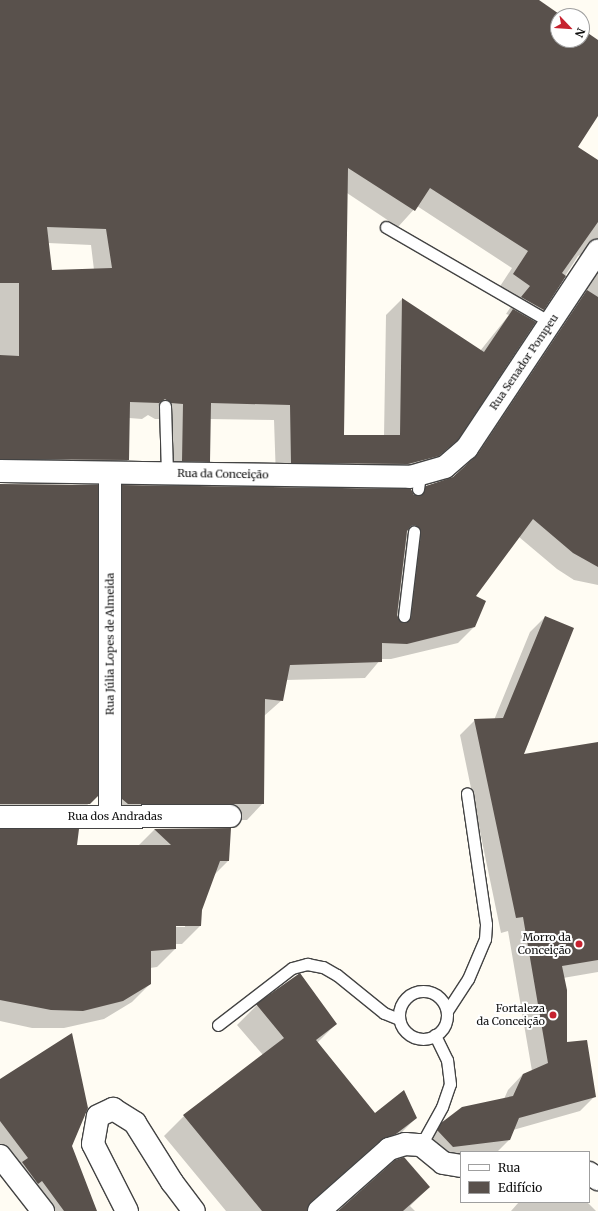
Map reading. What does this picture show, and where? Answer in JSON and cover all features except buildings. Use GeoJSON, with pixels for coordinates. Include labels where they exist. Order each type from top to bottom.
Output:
{"type":"FeatureCollection","features":[{"type":"Feature","properties":{"kind":"street","name":"Rua Senador Pompeu"},"geometry":{"type":"LineString","coordinates":[[445,467],[467,448],[550,322],[591,276],[598,252]]}},
{"type":"Feature","properties":{"kind":"street","name":"Rua da Conceição"},"geometry":{"type":"LineString","coordinates":[[0,471],[410,477],[419,482],[445,467]]}},
{"type":"Feature","properties":{"kind":"street","name":"Rua Júlia Lopes de Almeida"},"geometry":{"type":"LineString","coordinates":[[110,473],[110,816]]}},
{"type":"Feature","properties":{"kind":"street","name":"Rua dos Andradas"},"geometry":{"type":"LineString","coordinates":[[0,817],[230,816]]}},
{"type":"Feature","properties":{"kind":"street"},"geometry":{"type":"LineString","coordinates":[[127,1211],[93,1144],[98,1116],[113,1109],[136,1123],[172,1182],[194,1211]]}},
{"type":"Feature","properties":{"kind":"street"},"geometry":{"type":"LineString","coordinates":[[319,1211],[389,1149],[405,1144],[421,1145],[443,1163],[460,1166]]}},
{"type":"Feature","properties":{"kind":"street"},"geometry":{"type":"LineString","coordinates":[[0,1156],[43,1211]]}},
{"type":"Feature","properties":{"kind":"lane"},"geometry":{"type":"LineString","coordinates":[[386,227],[550,322]]}},
{"type":"Feature","properties":{"kind":"lane"},"geometry":{"type":"LineString","coordinates":[[165,406],[167,474]]}},
{"type":"Feature","properties":{"kind":"lane"},"geometry":{"type":"LineString","coordinates":[[404,616],[414,532]]}},
{"type":"Feature","properties":{"kind":"lane"},"geometry":{"type":"LineString","coordinates":[[447,1011],[437,995],[419,991],[403,1001],[399,1019],[402,1028],[417,1039],[427,1039],[435,1036],[444,1025],[447,1011],[468,979],[485,939],[486,924],[467,793]]}},
{"type":"Feature","properties":{"kind":"lane"},"geometry":{"type":"LineString","coordinates":[[218,1025],[292,968],[307,964],[322,967],[337,976],[384,1013],[399,1019]]}},
{"type":"Feature","properties":{"kind":"lane"},"geometry":{"type":"LineString","coordinates":[[421,1145],[442,1107],[450,1084],[447,1060],[435,1036]]}},
{"type":"Feature","properties":{"kind":"place","name":"Morro da Conceição"},"geometry":{"type":"Point","coordinates":[579,944]}},
{"type":"Feature","properties":{"kind":"place","name":"Fortaleza da Conceição"},"geometry":{"type":"Point","coordinates":[553,1015]}}]}
